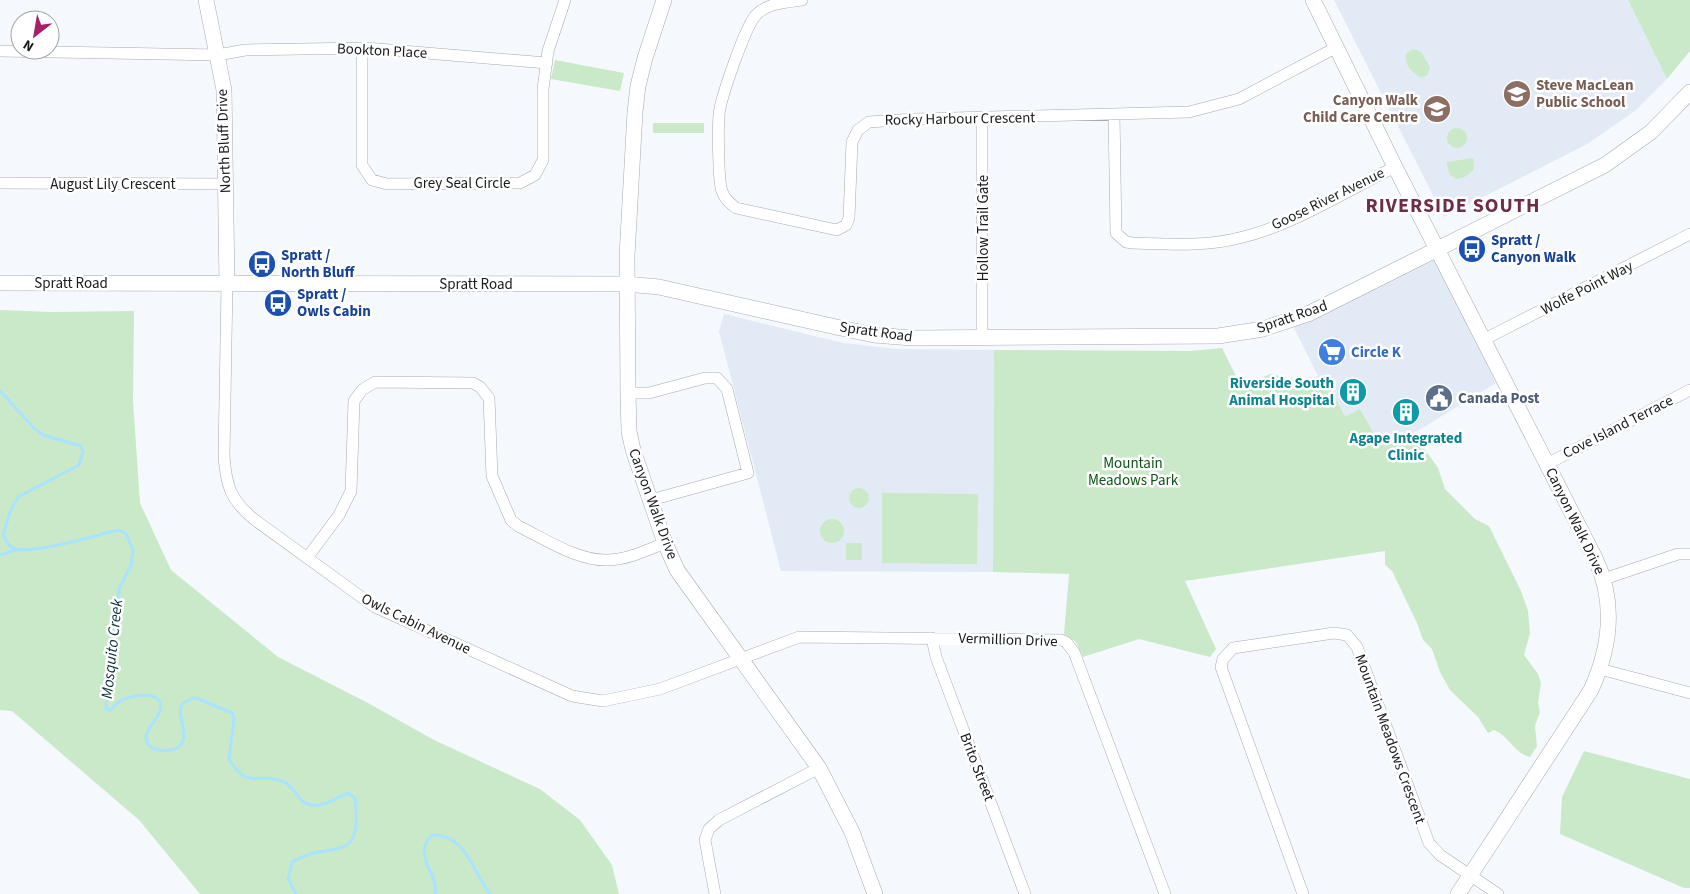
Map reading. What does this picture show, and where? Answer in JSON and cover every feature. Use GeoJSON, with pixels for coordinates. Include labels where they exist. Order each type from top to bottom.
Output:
{"type":"FeatureCollection","features":[{"type":"Feature","properties":{"kind":"street","name":"North Bluff Drive"},"geometry":{"type":"LineString","coordinates":[[206,0],[224,90],[226,284]]}},
{"type":"Feature","properties":{"kind":"street","name":"Grey Seal Circle"},"geometry":{"type":"LineString","coordinates":[[362,49],[362,165],[372,180],[387,184],[520,183],[535,175],[543,160],[543,89],[547,63],[565,0]]}},
{"type":"Feature","properties":{"kind":"street","name":"Canyon Walk Drive"},"geometry":{"type":"LineString","coordinates":[[664,0],[638,86],[633,136],[626,284],[630,442],[665,543],[677,570],[689,590],[742,659],[819,768],[852,832],[875,894]]}},
{"type":"Feature","properties":{"kind":"street","name":"Rocky Harbour Crescent"},"geometry":{"type":"LineString","coordinates":[[802,0],[763,9],[756,14],[746,30],[719,113],[721,189],[728,202],[736,208],[832,230],[841,229],[850,218],[852,142],[862,126],[869,122],[914,119],[982,119],[1189,112],[1239,99],[1337,47]]}},
{"type":"Feature","properties":{"kind":"street","name":"Canyon Walk Drive"},"geometry":{"type":"LineString","coordinates":[[1313,0],[1395,167],[1604,579],[1610,618],[1608,640],[1600,669],[1584,702],[1458,894]]}},
{"type":"Feature","properties":{"kind":"street","name":"Bookton Place"},"geometry":{"type":"LineString","coordinates":[[218,55],[245,50],[362,49],[547,63]]}},
{"type":"Feature","properties":{"kind":"street"},"geometry":{"type":"LineString","coordinates":[[0,51],[218,55]]}},
{"type":"Feature","properties":{"kind":"street","name":"Spratt Road"},"geometry":{"type":"LineString","coordinates":[[0,283],[626,284],[659,287],[874,334],[912,338],[982,336],[1188,338],[1249,332],[1278,325],[1308,314],[1605,165],[1651,132],[1690,92]]}},
{"type":"Feature","properties":{"kind":"street","name":"Goose River Avenue"},"geometry":{"type":"LineString","coordinates":[[1114,114],[1116,233],[1132,243],[1180,245],[1218,242],[1257,233],[1296,218],[1395,167]]}},
{"type":"Feature","properties":{"kind":"street","name":"Hollow Trail Gate"},"geometry":{"type":"LineString","coordinates":[[982,119],[982,336]]}},
{"type":"Feature","properties":{"kind":"street","name":"August Lily Crescent"},"geometry":{"type":"LineString","coordinates":[[0,183],[226,184]]}},
{"type":"Feature","properties":{"kind":"street","name":"Wolfe Point Way"},"geometry":{"type":"LineString","coordinates":[[1483,340],[1690,234]]}},
{"type":"Feature","properties":{"kind":"street","name":"Owls Cabin Avenue"},"geometry":{"type":"LineString","coordinates":[[226,284],[224,456],[227,484],[246,513],[307,558],[375,607],[572,696],[590,701],[616,700],[660,689],[742,659]]}},
{"type":"Feature","properties":{"kind":"street"},"geometry":{"type":"LineString","coordinates":[[628,393],[649,393],[705,378],[717,378],[727,389],[748,472],[651,500]]}},
{"type":"Feature","properties":{"kind":"street"},"geometry":{"type":"LineString","coordinates":[[307,558],[339,515],[351,491],[354,401],[362,390],[374,382],[473,383],[480,387],[490,404],[492,476],[511,520],[518,526],[578,554],[598,560],[628,557],[665,543]]}},
{"type":"Feature","properties":{"kind":"street","name":"Cove Island Terrace"},"geometry":{"type":"LineString","coordinates":[[1546,464],[1690,390]]}},
{"type":"Feature","properties":{"kind":"street"},"geometry":{"type":"LineString","coordinates":[[1604,579],[1678,554],[1690,554]]}},
{"type":"Feature","properties":{"kind":"street","name":"Mountain Meadows Crescent"},"geometry":{"type":"LineString","coordinates":[[1303,894],[1222,667],[1227,653],[1233,648],[1334,633],[1347,635],[1357,647],[1429,844],[1440,855],[1470,875]]}},
{"type":"Feature","properties":{"kind":"street","name":"Vermillion Drive"},"geometry":{"type":"LineString","coordinates":[[742,659],[799,637],[1061,640],[1071,647],[1165,894]]}},
{"type":"Feature","properties":{"kind":"street","name":"Brito Street"},"geometry":{"type":"LineString","coordinates":[[932,638],[936,657],[1025,894]]}},
{"type":"Feature","properties":{"kind":"street"},"geometry":{"type":"LineString","coordinates":[[1600,669],[1690,693]]}},
{"type":"Feature","properties":{"kind":"street"},"geometry":{"type":"LineString","coordinates":[[715,894],[705,840],[710,829],[719,820],[819,768]]}},
{"type":"Feature","properties":{"kind":"street"},"geometry":{"type":"LineString","coordinates":[[1470,875],[1498,894]]}},
{"type":"Feature","properties":{"kind":"shaded area","name":"Steve MacLean Public School"},"geometry":{"type":"Polygon","coordinates":[[[1334,0],[1628,0],[1667,79],[1636,110],[1589,143],[1444,217],[1334,0]]]}},
{"type":"Feature","properties":{"kind":"shaded area"},"geometry":{"type":"Polygon","coordinates":[[[1434,257],[1496,383],[1388,449],[1374,447],[1342,424],[1293,326],[1434,257]]]}},
{"type":"Feature","properties":{"kind":"shaded area"},"geometry":{"type":"Polygon","coordinates":[[[724,314],[843,343],[897,349],[994,350],[993,572],[781,571],[719,331],[724,314]]]}},
{"type":"Feature","properties":{"kind":"green space"},"geometry":{"type":"Polygon","coordinates":[[[1628,0],[1690,0],[1690,51],[1667,79],[1628,0]]]}},
{"type":"Feature","properties":{"kind":"green space"},"geometry":{"type":"Polygon","coordinates":[[[1413,49],[1421,52],[1430,67],[1427,75],[1421,78],[1412,71],[1406,62],[1406,54],[1413,49]]]}},
{"type":"Feature","properties":{"kind":"green space"},"geometry":{"type":"Polygon","coordinates":[[[555,60],[624,73],[620,91],[551,79],[555,60]]]}},
{"type":"Feature","properties":{"kind":"green space"},"geometry":{"type":"Polygon","coordinates":[[[653,123],[704,123],[704,133],[653,133],[653,123]]]}},
{"type":"Feature","properties":{"kind":"green space"},"geometry":{"type":"Polygon","coordinates":[[[1457,128],[1464,131],[1467,138],[1464,145],[1457,148],[1450,145],[1447,138],[1450,131],[1457,128]]]}},
{"type":"Feature","properties":{"kind":"green space"},"geometry":{"type":"Polygon","coordinates":[[[1473,158],[1474,169],[1465,177],[1456,179],[1450,174],[1447,162],[1473,158]]]}},
{"type":"Feature","properties":{"kind":"green space"},"geometry":{"type":"Polygon","coordinates":[[[0,310],[51,312],[134,311],[133,401],[140,503],[171,570],[278,657],[368,703],[434,740],[540,789],[580,820],[612,865],[619,894],[200,894],[139,820],[12,711],[0,710],[0,310]]]}},
{"type":"Feature","properties":{"kind":"green space","name":"Mountain Meadows Park"},"geometry":{"type":"Polygon","coordinates":[[[1222,348],[1238,380],[1251,381],[1271,374],[1294,379],[1324,376],[1345,417],[1360,409],[1377,440],[1387,435],[1391,442],[1412,431],[1438,468],[1445,489],[1475,519],[1489,526],[1521,591],[1528,611],[1530,633],[1524,655],[1538,674],[1541,683],[1538,703],[1540,712],[1535,726],[1537,746],[1530,757],[1520,752],[1499,732],[1494,730],[1488,733],[1478,717],[1450,690],[1440,672],[1432,649],[1423,640],[1392,571],[1385,565],[1385,551],[1185,581],[1216,649],[1210,657],[1139,639],[1083,657],[1076,642],[1064,634],[1069,574],[993,572],[994,350],[1190,351],[1222,348]]]}},
{"type":"Feature","properties":{"kind":"green space"},"geometry":{"type":"Polygon","coordinates":[[[859,488],[866,491],[869,498],[866,505],[859,508],[852,505],[849,498],[852,491],[859,488]]]}},
{"type":"Feature","properties":{"kind":"green space"},"geometry":{"type":"Polygon","coordinates":[[[882,493],[978,494],[977,564],[882,563],[882,493]]]}},
{"type":"Feature","properties":{"kind":"green space"},"geometry":{"type":"Polygon","coordinates":[[[832,519],[837,520],[843,526],[843,536],[837,542],[832,543],[827,542],[821,536],[820,531],[821,526],[827,520],[832,519]]]}},
{"type":"Feature","properties":{"kind":"green space"},"geometry":{"type":"Polygon","coordinates":[[[846,543],[862,543],[862,560],[846,560],[846,543]]]}},
{"type":"Feature","properties":{"kind":"green space"},"geometry":{"type":"Polygon","coordinates":[[[1584,751],[1690,779],[1690,888],[1684,888],[1560,834],[1562,797],[1584,751]]]}},
{"type":"Feature","properties":{"kind":"waterway","name":"Mosquito Creek"},"geometry":{"type":"LineString","coordinates":[[0,391],[35,429],[43,435],[81,446],[83,452],[79,465],[18,497],[10,512],[3,535],[8,544],[16,549],[37,549],[119,530],[126,534],[133,550],[131,566],[120,586],[110,645],[106,709],[110,710],[120,701],[133,696],[147,695],[158,699],[160,710],[146,737],[150,746],[167,751],[178,747],[184,738],[180,713],[183,703],[194,698],[199,699],[232,713],[234,719],[229,759],[242,775],[253,779],[265,778],[282,781],[290,786],[306,804],[316,805],[325,803],[348,793],[355,798],[356,820],[354,834],[349,843],[341,848],[319,852],[292,862],[288,879],[296,894]]}},
{"type":"Feature","properties":{"kind":"waterway"},"geometry":{"type":"LineString","coordinates":[[0,555],[16,550]]}},
{"type":"Feature","properties":{"kind":"waterway","name":"Mosquito Creek"},"geometry":{"type":"LineString","coordinates":[[435,894],[435,886],[424,850],[426,842],[432,835],[444,836],[461,847],[490,894]]}},
{"type":"Feature","properties":{"kind":"place","name":"Steve MacLean Public School"},"geometry":{"type":"Point","coordinates":[1517,94]}},
{"type":"Feature","properties":{"kind":"place","name":"Canyon Walk Child Care Centre"},"geometry":{"type":"Point","coordinates":[1437,109]}},
{"type":"Feature","properties":{"kind":"place","name":"Spratt / Canyon Walk"},"geometry":{"type":"Point","coordinates":[1472,249]}},
{"type":"Feature","properties":{"kind":"place","name":"Spratt / North Bluff"},"geometry":{"type":"Point","coordinates":[262,264]}},
{"type":"Feature","properties":{"kind":"place","name":"Spratt / Owls Cabin"},"geometry":{"type":"Point","coordinates":[278,303]}},
{"type":"Feature","properties":{"kind":"place","name":"Circle K"},"geometry":{"type":"Point","coordinates":[1332,352]}},
{"type":"Feature","properties":{"kind":"place","name":"Riverside South Animal Hospital"},"geometry":{"type":"Point","coordinates":[1353,392]}},
{"type":"Feature","properties":{"kind":"place","name":"Canada Post"},"geometry":{"type":"Point","coordinates":[1439,398]}},
{"type":"Feature","properties":{"kind":"place","name":"Agape Integrated Clinic"},"geometry":{"type":"Point","coordinates":[1406,412]}},
{"type":"Feature","properties":{"kind":"district","name":"RIVERSIDE SOUTH"},"geometry":{"type":"Point","coordinates":[1453,206]}}]}
